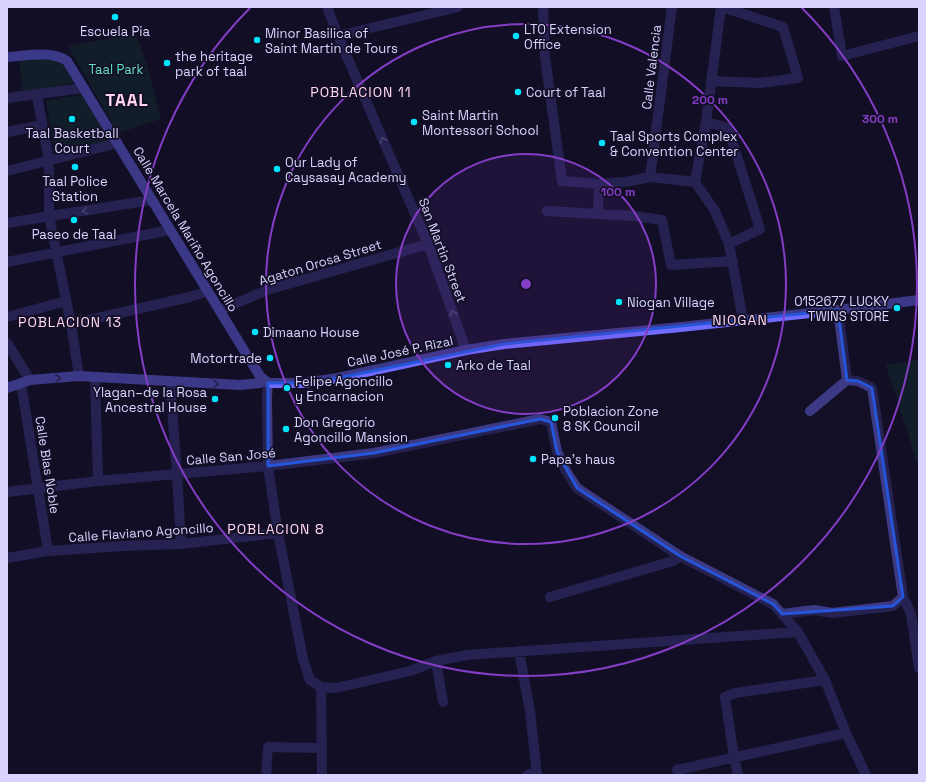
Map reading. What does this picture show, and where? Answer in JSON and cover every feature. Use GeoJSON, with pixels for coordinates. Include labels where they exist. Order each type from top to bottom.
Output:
{"type":"FeatureCollection","features":[{"type":"Feature","properties":{"kind":"main road","name":"Calle Marcela Mariño Agoncillo"},"geometry":{"type":"LineString","coordinates":[[7,57],[47,55],[62,58],[67,61],[170,230],[221,310],[256,370],[266,382]]}},
{"type":"Feature","properties":{"kind":"main road","name":"Calle José P. Rizal"},"geometry":{"type":"LineString","coordinates":[[7,388],[26,381],[79,376],[240,385],[266,382],[303,383],[338,378],[466,350],[541,339],[681,327],[919,300]]}},
{"type":"Feature","properties":{"kind":"street","name":"San Martin Street"},"geometry":{"type":"LineString","coordinates":[[327,7],[338,36],[428,244],[466,350]]}},
{"type":"Feature","properties":{"kind":"street"},"geometry":{"type":"LineString","coordinates":[[338,36],[458,7]]}},
{"type":"Feature","properties":{"kind":"street"},"geometry":{"type":"LineString","coordinates":[[543,7],[545,57],[562,181],[600,184],[625,182],[650,177],[695,182]]}},
{"type":"Feature","properties":{"kind":"street","name":"Calle Valencia"},"geometry":{"type":"LineString","coordinates":[[650,177],[672,7]]}},
{"type":"Feature","properties":{"kind":"street"},"geometry":{"type":"LineString","coordinates":[[711,81],[760,83],[798,78],[783,27],[721,7],[711,81],[706,122],[695,182],[715,211],[729,244],[743,320]]}},
{"type":"Feature","properties":{"kind":"street"},"geometry":{"type":"LineString","coordinates":[[834,7],[842,56],[919,36]]}},
{"type":"Feature","properties":{"kind":"street"},"geometry":{"type":"LineString","coordinates":[[10,98],[84,88]]}},
{"type":"Feature","properties":{"kind":"street"},"geometry":{"type":"LineString","coordinates":[[37,95],[49,160],[49,216],[71,324],[79,376]]}},
{"type":"Feature","properties":{"kind":"street"},"geometry":{"type":"LineString","coordinates":[[706,122],[728,128],[760,229],[729,244]]}},
{"type":"Feature","properties":{"kind":"street"},"geometry":{"type":"LineString","coordinates":[[7,132],[42,125]]}},
{"type":"Feature","properties":{"kind":"street"},"geometry":{"type":"LineString","coordinates":[[7,170],[118,143]]}},
{"type":"Feature","properties":{"kind":"street"},"geometry":{"type":"LineString","coordinates":[[598,214],[600,184]]}},
{"type":"Feature","properties":{"kind":"street"},"geometry":{"type":"LineString","coordinates":[[7,223],[152,200]]}},
{"type":"Feature","properties":{"kind":"street"},"geometry":{"type":"LineString","coordinates":[[547,211],[634,216],[662,220],[671,265],[733,261]]}},
{"type":"Feature","properties":{"kind":"street"},"geometry":{"type":"LineString","coordinates":[[7,262],[170,230]]}},
{"type":"Feature","properties":{"kind":"street","name":"Agaton Orosa Street"},"geometry":{"type":"LineString","coordinates":[[221,310],[267,290],[428,244]]}},
{"type":"Feature","properties":{"kind":"street"},"geometry":{"type":"LineString","coordinates":[[71,324],[190,297],[208,291]]}},
{"type":"Feature","properties":{"kind":"street"},"geometry":{"type":"LineString","coordinates":[[7,317],[66,301]]}},
{"type":"Feature","properties":{"kind":"street"},"geometry":{"type":"LineString","coordinates":[[838,310],[847,380]]}},
{"type":"Feature","properties":{"kind":"street"},"geometry":{"type":"LineString","coordinates":[[7,343],[26,381]]}},
{"type":"Feature","properties":{"kind":"street"},"geometry":{"type":"LineString","coordinates":[[95,377],[98,480]]}},
{"type":"Feature","properties":{"kind":"street"},"geometry":{"type":"LineString","coordinates":[[810,411],[847,380],[858,381],[872,388],[903,597],[915,615],[919,668]]}},
{"type":"Feature","properties":{"kind":"street","name":"Calle Blas Noble"},"geometry":{"type":"LineString","coordinates":[[26,381],[38,487],[48,551]]}},
{"type":"Feature","properties":{"kind":"street"},"geometry":{"type":"LineString","coordinates":[[170,382],[181,544]]}},
{"type":"Feature","properties":{"kind":"street"},"geometry":{"type":"LineString","coordinates":[[266,382],[268,466],[278,533],[303,659],[310,680],[322,687],[336,688],[353,685],[385,676],[410,672],[436,661],[467,655],[798,632]]}},
{"type":"Feature","properties":{"kind":"street","name":"Calle San José"},"geometry":{"type":"LineString","coordinates":[[7,492],[98,480],[268,466],[374,452],[540,419],[551,422],[557,452],[566,471],[577,488],[680,556]]}},
{"type":"Feature","properties":{"kind":"street","name":"Calle Flaviano Agoncillo"},"geometry":{"type":"LineString","coordinates":[[7,558],[48,551],[181,544],[278,533]]}},
{"type":"Feature","properties":{"kind":"street"},"geometry":{"type":"LineString","coordinates":[[550,597],[673,561],[680,556],[773,604],[798,632],[825,680],[846,733],[866,775]]}},
{"type":"Feature","properties":{"kind":"street"},"geometry":{"type":"LineString","coordinates":[[782,614],[814,610],[832,613],[893,606],[903,597]]}},
{"type":"Feature","properties":{"kind":"street"},"geometry":{"type":"LineString","coordinates":[[519,651],[530,712],[537,774],[527,775]]}},
{"type":"Feature","properties":{"kind":"street"},"geometry":{"type":"LineString","coordinates":[[436,661],[443,702]]}},
{"type":"Feature","properties":{"kind":"street"},"geometry":{"type":"LineString","coordinates":[[738,775],[725,697],[735,694],[825,680]]}},
{"type":"Feature","properties":{"kind":"street"},"geometry":{"type":"LineString","coordinates":[[322,687],[322,775]]}},
{"type":"Feature","properties":{"kind":"street"},"geometry":{"type":"LineString","coordinates":[[677,770],[846,733]]}},
{"type":"Feature","properties":{"kind":"street"},"geometry":{"type":"LineString","coordinates":[[266,775],[268,747],[322,748]]}},
{"type":"Feature","properties":{"kind":"highlighted area"},"geometry":{"type":"Polygon","coordinates":[[[838,310],[847,380],[858,381],[872,388],[903,597],[893,606],[782,614],[773,604],[680,556],[577,488],[557,452],[551,422],[540,419],[374,453],[268,466],[268,383],[303,383],[338,378],[504,344],[838,310]]]}},
{"type":"Feature","properties":{"kind":"green space","name":"Taal Park"},"geometry":{"type":"Polygon","coordinates":[[[136,34],[149,71],[161,119],[118,133],[68,46],[136,34]]]}},
{"type":"Feature","properties":{"kind":"green space"},"geometry":{"type":"Polygon","coordinates":[[[38,59],[58,61],[65,66],[75,83],[23,92],[19,60],[38,59]]]}},
{"type":"Feature","properties":{"kind":"green space"},"geometry":{"type":"Polygon","coordinates":[[[84,94],[113,141],[57,154],[54,150],[46,101],[84,94]]]}},
{"type":"Feature","properties":{"kind":"green space"},"geometry":{"type":"Polygon","coordinates":[[[919,360],[919,469],[886,365],[919,360]]]}},
{"type":"Feature","properties":{"kind":"place","name":"Escuela Pia"},"geometry":{"type":"Point","coordinates":[115,17]}},
{"type":"Feature","properties":{"kind":"place","name":"LTO Extension Office"},"geometry":{"type":"Point","coordinates":[516,36]}},
{"type":"Feature","properties":{"kind":"place","name":"Minor Basilica of Saint Martin de Tours"},"geometry":{"type":"Point","coordinates":[257,40]}},
{"type":"Feature","properties":{"kind":"place","name":"the heritage park of taal"},"geometry":{"type":"Point","coordinates":[167,63]}},
{"type":"Feature","properties":{"kind":"place","name":"Court of Taal"},"geometry":{"type":"Point","coordinates":[518,92]}},
{"type":"Feature","properties":{"kind":"place","name":"Taal Basketball Court"},"geometry":{"type":"Point","coordinates":[72,119]}},
{"type":"Feature","properties":{"kind":"place","name":"Saint Martin Montessori School"},"geometry":{"type":"Point","coordinates":[414,122]}},
{"type":"Feature","properties":{"kind":"place","name":"Taal Sports Complex & Convention Center"},"geometry":{"type":"Point","coordinates":[602,143]}},
{"type":"Feature","properties":{"kind":"place","name":"Taal Police Station"},"geometry":{"type":"Point","coordinates":[75,167]}},
{"type":"Feature","properties":{"kind":"place","name":"Our Lady of Caysasay Academy"},"geometry":{"type":"Point","coordinates":[277,169]}},
{"type":"Feature","properties":{"kind":"place","name":"Paseo de Taal"},"geometry":{"type":"Point","coordinates":[74,220]}},
{"type":"Feature","properties":{"kind":"place","name":"Niogan Village"},"geometry":{"type":"Point","coordinates":[619,302]}},
{"type":"Feature","properties":{"kind":"place","name":"0152677 LUCKY TWINS STORE"},"geometry":{"type":"Point","coordinates":[897,308]}},
{"type":"Feature","properties":{"kind":"place","name":"Dimaano House"},"geometry":{"type":"Point","coordinates":[255,332]}},
{"type":"Feature","properties":{"kind":"place","name":"Motortrade"},"geometry":{"type":"Point","coordinates":[270,358]}},
{"type":"Feature","properties":{"kind":"place","name":"Arko de Taal"},"geometry":{"type":"Point","coordinates":[448,365]}},
{"type":"Feature","properties":{"kind":"place","name":"Felipe Agoncillo y Encarnacion"},"geometry":{"type":"Point","coordinates":[287,388]}},
{"type":"Feature","properties":{"kind":"place","name":"Ylagan–de la Rosa Ancestral House"},"geometry":{"type":"Point","coordinates":[215,399]}},
{"type":"Feature","properties":{"kind":"place","name":"Poblacion Zone 8 SK Council"},"geometry":{"type":"Point","coordinates":[555,418]}},
{"type":"Feature","properties":{"kind":"place","name":"Don Gregorio Agoncillo Mansion"},"geometry":{"type":"Point","coordinates":[286,429]}},
{"type":"Feature","properties":{"kind":"place","name":"Papa's haus"},"geometry":{"type":"Point","coordinates":[533,459]}},
{"type":"Feature","properties":{"kind":"district","name":"POBLACION 11"},"geometry":{"type":"Point","coordinates":[361,92]}},
{"type":"Feature","properties":{"kind":"district","name":"TAAL"},"geometry":{"type":"Point","coordinates":[127,100]}},
{"type":"Feature","properties":{"kind":"district","name":"NIOGAN"},"geometry":{"type":"Point","coordinates":[740,320]}},
{"type":"Feature","properties":{"kind":"district","name":"POBLACION 13"},"geometry":{"type":"Point","coordinates":[70,322]}},
{"type":"Feature","properties":{"kind":"district","name":"POBLACION 8"},"geometry":{"type":"Point","coordinates":[276,529]}}]}
